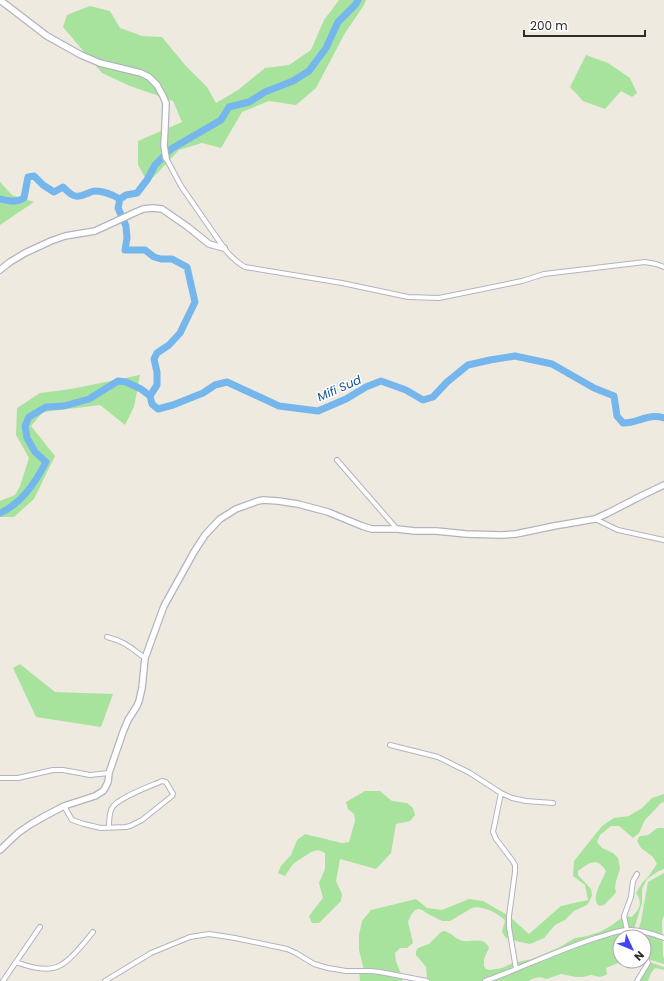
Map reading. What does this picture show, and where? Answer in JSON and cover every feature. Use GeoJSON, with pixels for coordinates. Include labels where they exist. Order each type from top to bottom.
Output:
{"type":"FeatureCollection","features":[{"type":"Feature","properties":{"kind":"street"},"geometry":{"type":"LineString","coordinates":[[0,0],[47,36],[81,55],[100,63],[141,73],[149,77],[157,84],[166,103],[164,146],[166,158],[181,186],[224,248],[231,257],[245,267],[425,298],[440,298],[562,271],[645,262],[656,264],[664,268]]}},
{"type":"Feature","properties":{"kind":"street"},"geometry":{"type":"LineString","coordinates":[[0,270],[25,253],[51,241],[65,236],[95,231],[143,209],[162,209],[171,214],[209,244],[224,248]]}},
{"type":"Feature","properties":{"kind":"street"},"geometry":{"type":"LineString","coordinates":[[337,460],[397,529]]}},
{"type":"Feature","properties":{"kind":"street"},"geometry":{"type":"LineString","coordinates":[[0,850],[18,833],[31,824],[64,806],[99,795],[107,785],[123,732],[139,701],[145,658],[164,606],[207,532],[220,519],[236,509],[263,500],[278,501],[298,504],[328,512],[372,529],[501,535],[516,534],[595,518],[608,514],[664,485]]}},
{"type":"Feature","properties":{"kind":"street"},"geometry":{"type":"LineString","coordinates":[[595,518],[618,530],[664,540]]}},
{"type":"Feature","properties":{"kind":"street"},"geometry":{"type":"LineString","coordinates":[[107,637],[127,644],[145,658]]}},
{"type":"Feature","properties":{"kind":"street"},"geometry":{"type":"LineString","coordinates":[[390,745],[438,756],[470,773],[501,793],[526,801],[553,803]]}},
{"type":"Feature","properties":{"kind":"street"},"geometry":{"type":"LineString","coordinates":[[0,778],[18,778],[53,770],[63,770],[90,775],[110,773]]}},
{"type":"Feature","properties":{"kind":"street"},"geometry":{"type":"LineString","coordinates":[[64,806],[72,820],[101,828],[126,827],[142,820],[172,796],[173,794],[166,782],[162,781],[122,799],[115,804],[111,810],[109,827]]}},
{"type":"Feature","properties":{"kind":"street"},"geometry":{"type":"LineString","coordinates":[[501,793],[493,832],[496,839],[515,865],[509,927],[516,969]]}},
{"type":"Feature","properties":{"kind":"street"},"geometry":{"type":"LineString","coordinates":[[629,929],[624,916],[632,897],[634,879],[637,874]]}},
{"type":"Feature","properties":{"kind":"street"},"geometry":{"type":"LineString","coordinates":[[3,981],[40,926]]}},
{"type":"Feature","properties":{"kind":"street"},"geometry":{"type":"LineString","coordinates":[[16,962],[41,968],[60,966],[94,932]]}},
{"type":"Feature","properties":{"kind":"street"},"geometry":{"type":"LineString","coordinates":[[485,981],[583,942],[612,933]]}},
{"type":"Feature","properties":{"kind":"street"},"geometry":{"type":"LineString","coordinates":[[105,981],[151,953],[190,937],[209,934],[287,949],[314,964],[328,968],[350,971],[376,971],[427,981]]}},
{"type":"Feature","properties":{"kind":"street"},"geometry":{"type":"LineString","coordinates":[[652,934],[664,938]]}},
{"type":"Feature","properties":{"kind":"street"},"geometry":{"type":"LineString","coordinates":[[637,981],[644,969]]}},
{"type":"Feature","properties":{"kind":"green space"},"geometry":{"type":"Polygon","coordinates":[[[339,0],[366,0],[345,33],[316,88],[296,105],[269,101],[242,112],[221,148],[202,143],[179,150],[148,183],[138,165],[138,141],[182,122],[173,101],[130,86],[102,73],[63,27],[67,15],[90,6],[110,11],[120,28],[142,36],[162,37],[185,65],[207,87],[216,103],[238,90],[265,68],[289,65],[311,50],[324,20],[339,0]]]}},
{"type":"Feature","properties":{"kind":"green space"},"geometry":{"type":"Polygon","coordinates":[[[586,55],[608,63],[630,78],[637,93],[632,97],[621,91],[605,109],[583,101],[570,87],[586,55]]]}},
{"type":"Feature","properties":{"kind":"green space"},"geometry":{"type":"Polygon","coordinates":[[[0,182],[12,195],[34,202],[0,225],[0,182]]]}},
{"type":"Feature","properties":{"kind":"green space"},"geometry":{"type":"Polygon","coordinates":[[[140,375],[134,407],[125,425],[100,405],[43,412],[31,426],[55,456],[34,499],[14,517],[0,517],[0,501],[15,495],[20,486],[29,458],[16,435],[17,408],[40,393],[71,389],[140,375]]]}},
{"type":"Feature","properties":{"kind":"green space"},"geometry":{"type":"Polygon","coordinates":[[[20,664],[55,692],[113,694],[101,727],[36,717],[13,668],[20,664]]]}},
{"type":"Feature","properties":{"kind":"green space"},"geometry":{"type":"Polygon","coordinates":[[[365,791],[380,791],[392,801],[407,803],[413,808],[415,815],[410,821],[396,824],[391,853],[376,869],[340,859],[336,881],[342,894],[341,901],[319,923],[312,923],[309,916],[323,898],[319,883],[325,869],[325,853],[318,850],[311,852],[293,864],[285,876],[278,873],[281,866],[291,855],[297,840],[305,834],[342,843],[349,842],[355,821],[354,814],[348,809],[346,802],[365,791]]]}},
{"type":"Feature","properties":{"kind":"green space"},"geometry":{"type":"Polygon","coordinates":[[[664,794],[664,802],[661,803],[645,820],[639,833],[633,838],[619,826],[611,826],[600,835],[597,842],[602,848],[613,853],[618,858],[620,869],[616,881],[616,892],[604,905],[598,905],[596,898],[597,890],[606,871],[603,866],[593,862],[578,871],[578,875],[591,889],[592,896],[587,905],[574,911],[565,920],[555,925],[544,938],[530,944],[506,938],[502,932],[505,921],[499,915],[490,910],[476,907],[450,921],[442,921],[422,910],[415,910],[408,922],[413,943],[407,948],[400,948],[395,953],[396,961],[403,979],[402,981],[360,981],[359,971],[364,970],[359,950],[359,935],[362,921],[371,910],[416,899],[427,908],[442,910],[469,899],[483,901],[509,916],[529,934],[561,906],[588,900],[585,885],[573,876],[574,861],[602,826],[614,818],[629,816],[642,808],[652,798],[664,794]]]}},
{"type":"Feature","properties":{"kind":"green space"},"geometry":{"type":"Polygon","coordinates":[[[664,828],[664,869],[647,879],[642,889],[642,903],[634,929],[612,929],[612,966],[606,968],[606,975],[600,977],[591,975],[576,977],[561,974],[547,979],[539,977],[529,981],[431,981],[427,979],[426,967],[416,955],[416,951],[418,948],[429,944],[443,931],[448,932],[460,940],[480,941],[487,944],[489,948],[484,959],[484,966],[486,969],[490,970],[532,959],[560,947],[575,938],[602,931],[624,916],[632,917],[640,905],[636,893],[657,864],[653,857],[641,848],[637,841],[639,837],[648,835],[655,829],[664,828]]]}},
{"type":"Feature","properties":{"kind":"green space"},"geometry":{"type":"Polygon","coordinates":[[[664,873],[664,916],[662,921],[664,964],[652,960],[652,929],[638,929],[648,882],[664,873]]]}},
{"type":"Feature","properties":{"kind":"green space"},"geometry":{"type":"Polygon","coordinates":[[[652,963],[664,967],[664,970],[655,968],[648,981],[639,981],[647,969],[652,969],[652,963]]]}},
{"type":"Feature","properties":{"kind":"waterway"},"geometry":{"type":"LineString","coordinates":[[150,396],[157,385],[157,372],[154,359],[157,353],[169,345],[180,333],[195,302],[187,267],[172,259],[161,259],[154,257],[145,250],[125,250],[127,238],[126,226],[118,208],[120,199],[126,195],[137,193],[147,180],[155,165],[171,149],[221,120],[229,107],[249,102],[265,92],[293,81],[309,71],[326,48],[338,22],[356,4],[358,0]]}},
{"type":"Feature","properties":{"kind":"waterway"},"geometry":{"type":"LineString","coordinates":[[0,199],[16,201],[24,198],[28,177],[34,176],[43,185],[54,192],[63,187],[71,194],[76,196],[98,191],[120,199]]}},
{"type":"Feature","properties":{"kind":"waterway","name":"Mifi Sud"},"geometry":{"type":"LineString","coordinates":[[0,513],[15,504],[27,492],[46,462],[35,452],[27,438],[25,426],[29,417],[46,407],[64,406],[89,399],[118,381],[126,382],[141,389],[150,396],[152,404],[158,409],[173,405],[203,393],[215,385],[227,382],[279,406],[318,411],[346,399],[366,387],[381,381],[406,390],[423,400],[433,397],[447,382],[468,365],[515,356],[552,364],[594,388],[614,396],[617,416],[623,423],[634,422],[648,417],[664,418]]}}]}
